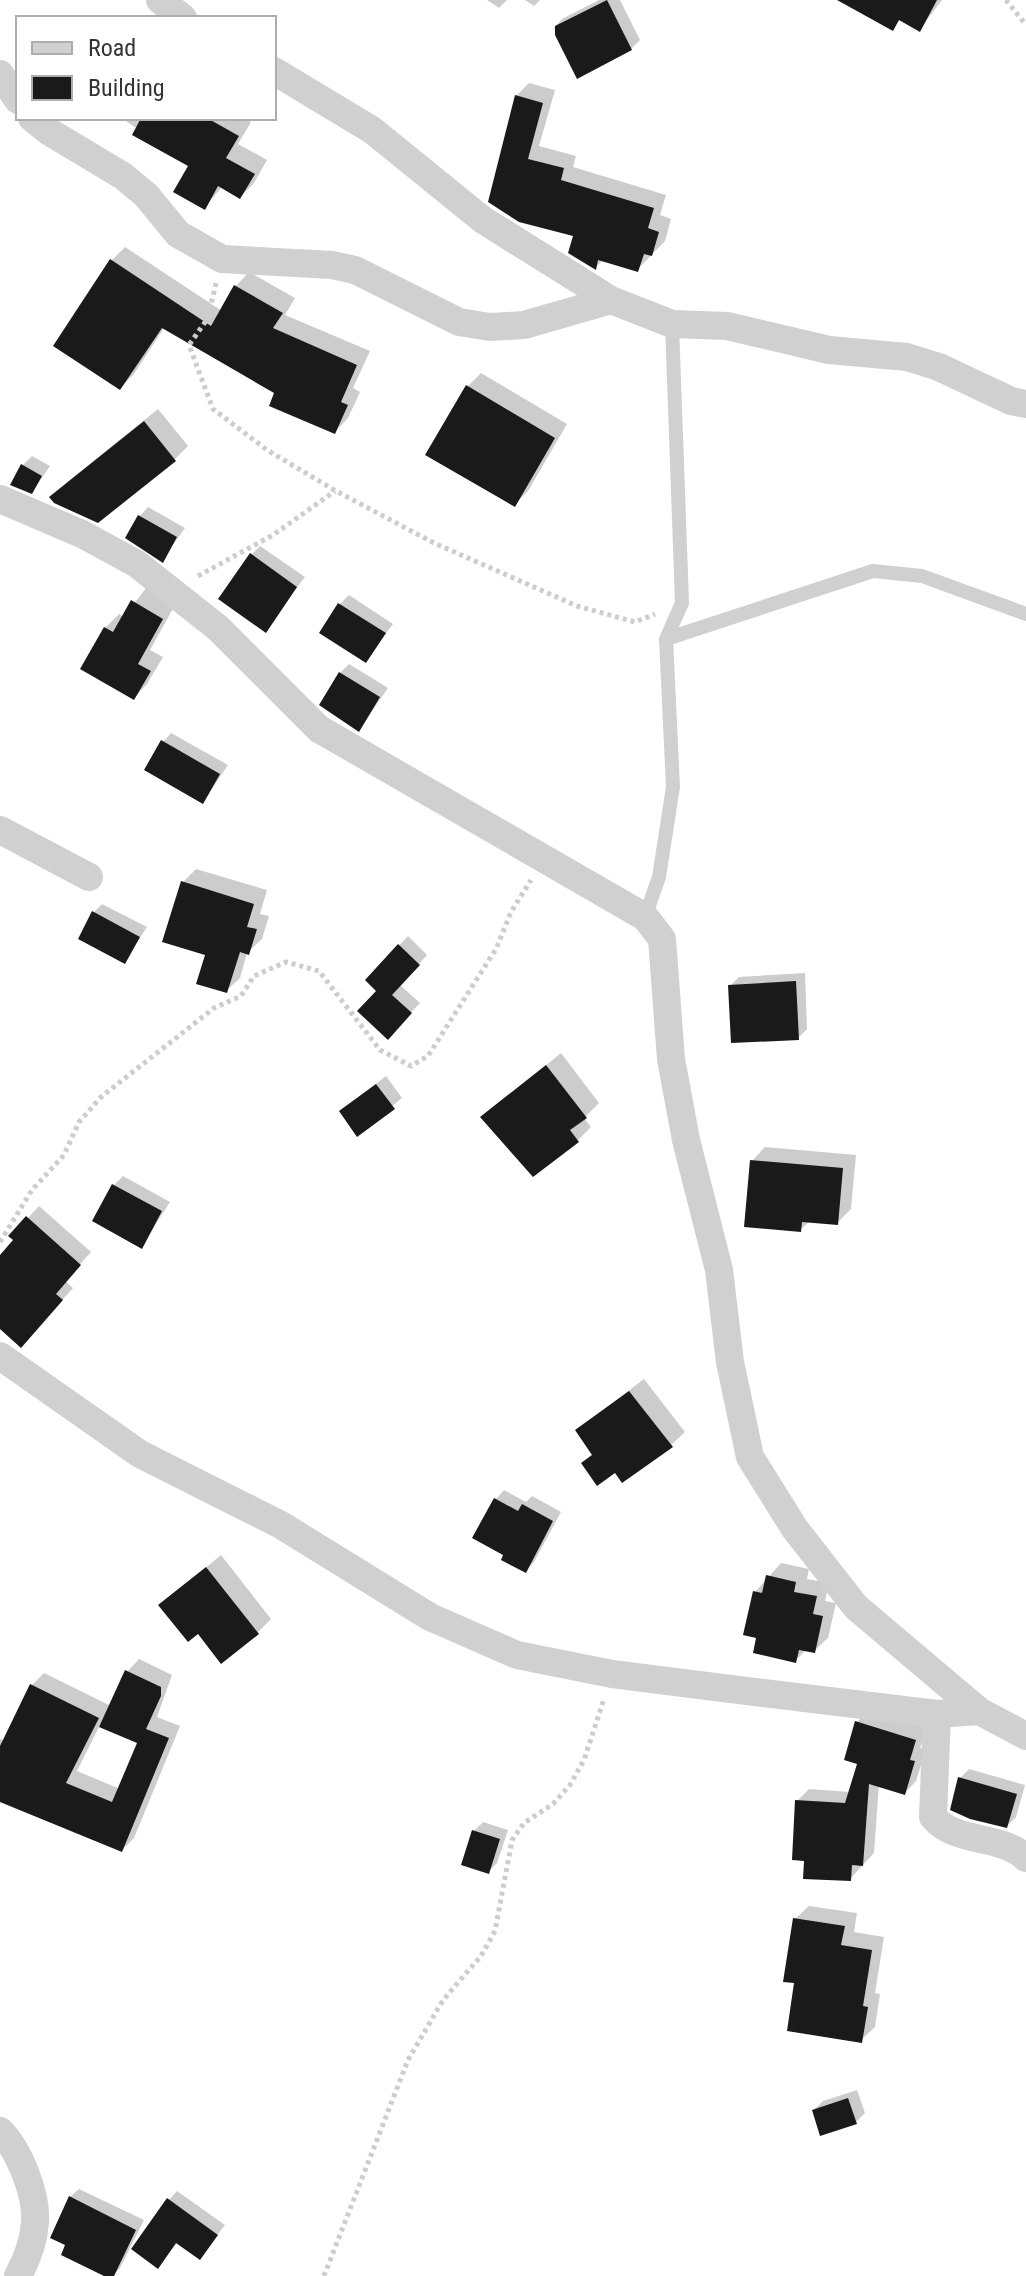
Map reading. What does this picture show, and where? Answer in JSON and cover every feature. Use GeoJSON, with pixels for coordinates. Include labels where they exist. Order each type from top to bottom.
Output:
{"type":"FeatureCollection","features":[{"type":"Feature","properties":{"kind":"street"},"geometry":{"type":"LineString","coordinates":[[160,0],[180,16]]}},
{"type":"Feature","properties":{"kind":"street"},"geometry":{"type":"LineString","coordinates":[[276,72],[372,130],[483,220],[611,300],[672,324],[727,326],[829,350],[907,357],[939,367],[1011,401],[1026,404]]}},
{"type":"Feature","properties":{"kind":"street"},"geometry":{"type":"LineString","coordinates":[[0,74],[16,97]]}},
{"type":"Feature","properties":{"kind":"street"},"geometry":{"type":"LineString","coordinates":[[34,120],[123,176],[146,195],[178,234],[222,259],[332,265],[355,270],[447,317],[490,327],[524,325],[611,300]]}},
{"type":"Feature","properties":{"kind":"street"},"geometry":{"type":"LineString","coordinates":[[0,499],[82,534],[172,589],[218,628],[319,729],[645,917],[662,939],[671,1059],[693,1171],[719,1270],[730,1362],[750,1457],[795,1529],[856,1607],[979,1711],[1026,1736]]}},
{"type":"Feature","properties":{"kind":"street"},"geometry":{"type":"LineString","coordinates":[[0,830],[89,877]]}},
{"type":"Feature","properties":{"kind":"street"},"geometry":{"type":"LineString","coordinates":[[0,1356],[140,1454],[281,1525],[430,1617],[517,1655],[612,1674],[937,1714],[979,1711]]}},
{"type":"Feature","properties":{"kind":"street"},"geometry":{"type":"LineString","coordinates":[[937,1714],[933,1817],[945,1830],[1013,1846],[1026,1858]]}},
{"type":"Feature","properties":{"kind":"street"},"geometry":{"type":"LineString","coordinates":[[0,2131],[10,2140],[31,2192],[35,2222],[18,2276]]}},
{"type":"Feature","properties":{"kind":"lane"},"geometry":{"type":"LineString","coordinates":[[645,917],[659,877],[673,787],[666,639],[682,603],[672,324]]}},
{"type":"Feature","properties":{"kind":"lane"},"geometry":{"type":"LineString","coordinates":[[666,639],[873,571],[922,576],[1026,614]]}},
{"type":"Feature","properties":{"kind":"path"},"geometry":{"type":"LineString","coordinates":[[1006,0],[1026,25]]}},
{"type":"Feature","properties":{"kind":"path"},"geometry":{"type":"LineString","coordinates":[[222,259],[208,318],[189,345],[213,409],[267,450],[434,543],[577,606],[635,622],[682,603]]}},
{"type":"Feature","properties":{"kind":"path"},"geometry":{"type":"LineString","coordinates":[[172,589],[273,535],[336,491]]}},
{"type":"Feature","properties":{"kind":"path"},"geometry":{"type":"LineString","coordinates":[[0,1242],[32,1190],[64,1155],[79,1122],[101,1097],[214,1008],[241,996],[254,976],[286,962],[319,971],[380,1050],[411,1066],[428,1056],[496,949],[511,912],[544,858]]}},
{"type":"Feature","properties":{"kind":"path"},"geometry":{"type":"LineString","coordinates":[[324,2276],[408,2060],[443,2000],[481,1956],[495,1931],[512,1840],[524,1823],[553,1804],[570,1785],[584,1760],[612,1674]]}},
{"type":"Feature","properties":{"kind":"building"},"geometry":{"type":"Polygon","coordinates":[[[607,0],[632,50],[577,79],[555,35],[555,26],[607,0]]]}},
{"type":"Feature","properties":{"kind":"building"},"geometry":{"type":"Polygon","coordinates":[[[837,0],[937,0],[920,32],[899,20],[893,31],[837,0]]]}},
{"type":"Feature","properties":{"kind":"building"},"geometry":{"type":"Polygon","coordinates":[[[515,95],[543,103],[528,159],[564,168],[561,180],[654,208],[648,228],[659,232],[652,256],[644,254],[638,272],[598,260],[596,270],[568,253],[573,236],[519,222],[488,202],[515,95]]]}},
{"type":"Feature","properties":{"kind":"building"},"geometry":{"type":"Polygon","coordinates":[[[140,120],[211,120],[239,136],[226,158],[255,174],[240,199],[218,186],[205,210],[173,192],[188,166],[132,135],[140,120]]]}},
{"type":"Feature","properties":{"kind":"building"},"geometry":{"type":"Polygon","coordinates":[[[110,259],[211,326],[234,285],[283,313],[273,328],[357,365],[341,402],[348,405],[335,434],[269,406],[274,393],[162,328],[120,390],[53,346],[110,259]]]}},
{"type":"Feature","properties":{"kind":"building"},"geometry":{"type":"Polygon","coordinates":[[[466,385],[555,438],[515,507],[425,455],[466,385]]]}},
{"type":"Feature","properties":{"kind":"building"},"geometry":{"type":"Polygon","coordinates":[[[144,421],[176,461],[98,523],[54,503],[49,497],[144,421]]]}},
{"type":"Feature","properties":{"kind":"building"},"geometry":{"type":"Polygon","coordinates":[[[21,464],[42,476],[32,494],[10,485],[21,464]]]}},
{"type":"Feature","properties":{"kind":"building"},"geometry":{"type":"Polygon","coordinates":[[[138,515],[177,537],[163,563],[125,538],[138,515]]]}},
{"type":"Feature","properties":{"kind":"building"},"geometry":{"type":"Polygon","coordinates":[[[250,553],[297,587],[266,633],[218,599],[250,553]]]}},
{"type":"Feature","properties":{"kind":"building"},"geometry":{"type":"Polygon","coordinates":[[[131,600],[163,619],[138,664],[151,671],[134,700],[80,669],[104,627],[113,632],[131,600]]]}},
{"type":"Feature","properties":{"kind":"building"},"geometry":{"type":"Polygon","coordinates":[[[338,603],[386,633],[366,663],[319,633],[338,603]]]}},
{"type":"Feature","properties":{"kind":"building"},"geometry":{"type":"Polygon","coordinates":[[[339,672],[380,697],[359,732],[319,705],[339,672]]]}},
{"type":"Feature","properties":{"kind":"building"},"geometry":{"type":"Polygon","coordinates":[[[161,740],[220,774],[203,804],[144,770],[161,740]]]}},
{"type":"Feature","properties":{"kind":"building"},"geometry":{"type":"Polygon","coordinates":[[[181,881],[254,904],[247,927],[257,929],[249,955],[240,952],[227,993],[196,984],[205,955],[162,942],[181,881]]]}},
{"type":"Feature","properties":{"kind":"building"},"geometry":{"type":"Polygon","coordinates":[[[92,911],[140,937],[125,964],[78,939],[92,911]]]}},
{"type":"Feature","properties":{"kind":"building"},"geometry":{"type":"Polygon","coordinates":[[[398,944],[420,965],[392,995],[412,1013],[388,1040],[357,1011],[376,991],[365,980],[398,944]]]}},
{"type":"Feature","properties":{"kind":"building"},"geometry":{"type":"Polygon","coordinates":[[[796,981],[799,1040],[731,1043],[728,985],[796,981]]]}},
{"type":"Feature","properties":{"kind":"building"},"geometry":{"type":"Polygon","coordinates":[[[546,1065],[587,1118],[570,1130],[579,1142],[533,1177],[480,1117],[546,1065]]]}},
{"type":"Feature","properties":{"kind":"building"},"geometry":{"type":"Polygon","coordinates":[[[376,1084],[395,1109],[357,1137],[339,1111],[376,1084]]]}},
{"type":"Feature","properties":{"kind":"building"},"geometry":{"type":"Polygon","coordinates":[[[750,1160],[843,1168],[838,1225],[802,1222],[801,1232],[744,1227],[750,1160]]]}},
{"type":"Feature","properties":{"kind":"building"},"geometry":{"type":"Polygon","coordinates":[[[112,1184],[162,1211],[142,1249],[92,1221],[112,1184]]]}},
{"type":"Feature","properties":{"kind":"building"},"geometry":{"type":"Polygon","coordinates":[[[26,1216],[81,1265],[56,1294],[63,1300],[21,1348],[0,1329],[0,1255],[13,1240],[8,1236],[26,1216]]]}},
{"type":"Feature","properties":{"kind":"building"},"geometry":{"type":"Polygon","coordinates":[[[629,1391],[673,1447],[622,1483],[615,1473],[597,1486],[581,1463],[592,1455],[575,1430],[629,1391]]]}},
{"type":"Feature","properties":{"kind":"building"},"geometry":{"type":"Polygon","coordinates":[[[494,1498],[518,1511],[522,1504],[553,1521],[526,1573],[501,1560],[503,1555],[472,1538],[494,1498]]]}},
{"type":"Feature","properties":{"kind":"building"},"geometry":{"type":"Polygon","coordinates":[[[206,1567],[259,1634],[221,1664],[198,1634],[188,1642],[158,1605],[206,1567]]]}},
{"type":"Feature","properties":{"kind":"building"},"geometry":{"type":"Polygon","coordinates":[[[766,1575],[796,1582],[794,1592],[817,1596],[813,1614],[823,1616],[815,1653],[799,1650],[796,1663],[753,1653],[756,1638],[743,1635],[753,1591],[762,1593],[766,1575]]]}},
{"type":"Feature","properties":{"kind":"building"},"geometry":{"type":"Polygon","coordinates":[[[125,1670],[161,1687],[161,1696],[146,1729],[169,1738],[122,1852],[0,1802],[0,1746],[30,1684],[99,1718],[66,1783],[112,1802],[137,1743],[99,1727],[125,1670]]]}},
{"type":"Feature","properties":{"kind":"building"},"geometry":{"type":"Polygon","coordinates":[[[855,1721],[916,1740],[910,1760],[915,1761],[905,1795],[869,1784],[863,1866],[852,1865],[851,1881],[803,1879],[804,1861],[792,1860],[795,1800],[845,1803],[857,1764],[844,1760],[855,1721]]]}},
{"type":"Feature","properties":{"kind":"building"},"geometry":{"type":"Polygon","coordinates":[[[958,1777],[1017,1794],[1007,1828],[970,1819],[950,1810],[958,1777]]]}},
{"type":"Feature","properties":{"kind":"building"},"geometry":{"type":"Polygon","coordinates":[[[472,1830],[500,1839],[489,1874],[461,1865],[472,1830]]]}},
{"type":"Feature","properties":{"kind":"building"},"geometry":{"type":"Polygon","coordinates":[[[793,1918],[845,1926],[841,1945],[872,1950],[863,2006],[868,2007],[862,2043],[787,2031],[794,1983],[783,1982],[793,1918]]]}},
{"type":"Feature","properties":{"kind":"building"},"geometry":{"type":"Polygon","coordinates":[[[848,2098],[857,2124],[820,2136],[812,2110],[848,2098]]]}},
{"type":"Feature","properties":{"kind":"building"},"geometry":{"type":"Polygon","coordinates":[[[69,2196],[136,2230],[114,2276],[104,2276],[61,2255],[65,2245],[50,2238],[69,2196]]]}},
{"type":"Feature","properties":{"kind":"building"},"geometry":{"type":"Polygon","coordinates":[[[167,2198],[218,2235],[200,2260],[176,2243],[158,2269],[131,2249],[167,2198]]]}}]}
